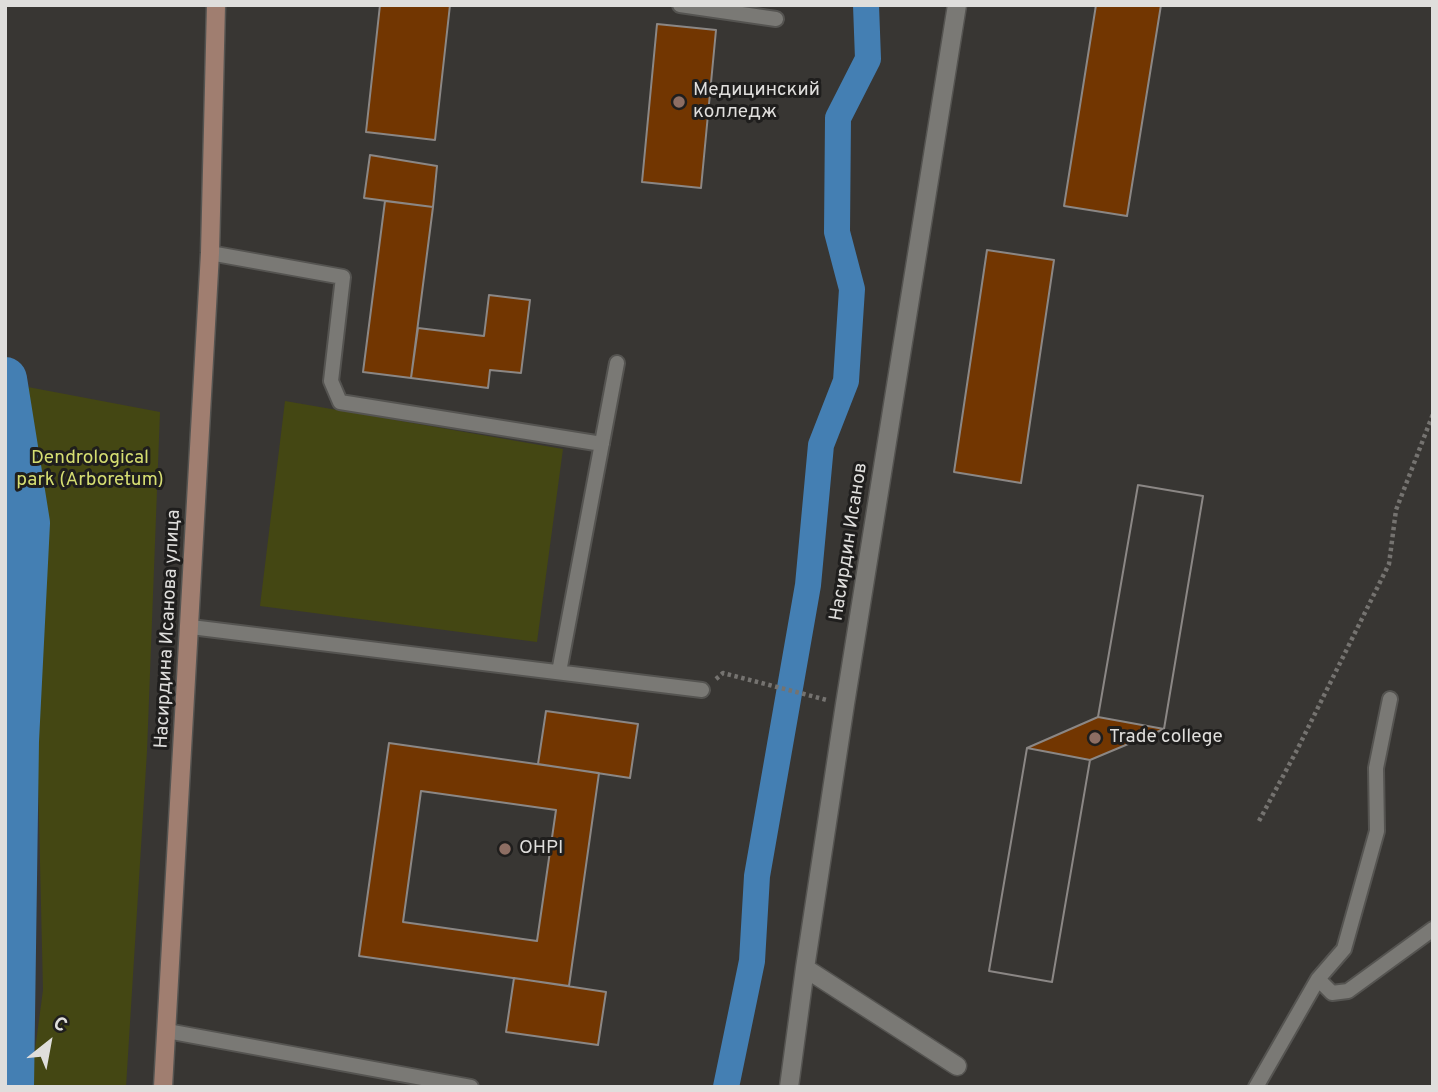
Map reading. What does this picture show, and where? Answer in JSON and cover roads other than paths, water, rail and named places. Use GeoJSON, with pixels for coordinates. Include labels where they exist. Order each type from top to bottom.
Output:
{"type":"FeatureCollection","features":[{"type":"Feature","properties":{"kind":"main road","name":"Насирдина Исанова улица"},"geometry":{"type":"LineString","coordinates":[[163,1087],[210,253],[216,5]]}},
{"type":"Feature","properties":{"kind":"street","name":"Насирдин Исанов"},"geometry":{"type":"LineString","coordinates":[[789,1087],[805,968],[957,5]]}},
{"type":"Feature","properties":{"kind":"street"},"geometry":{"type":"LineString","coordinates":[[805,968],[957,1066]]}},
{"type":"Feature","properties":{"kind":"lane"},"geometry":{"type":"LineString","coordinates":[[680,5],[776,19]]}},
{"type":"Feature","properties":{"kind":"lane"},"geometry":{"type":"LineString","coordinates":[[210,253],[343,277],[331,381],[340,402],[602,444]]}},
{"type":"Feature","properties":{"kind":"lane"},"geometry":{"type":"LineString","coordinates":[[559,672],[617,363]]}},
{"type":"Feature","properties":{"kind":"lane"},"geometry":{"type":"LineString","coordinates":[[191,627],[702,690]]}},
{"type":"Feature","properties":{"kind":"lane"},"geometry":{"type":"LineString","coordinates":[[1256,1087],[1318,979],[1344,949],[1377,831],[1376,768],[1390,699]]}},
{"type":"Feature","properties":{"kind":"lane"},"geometry":{"type":"LineString","coordinates":[[1318,979],[1332,993],[1349,991],[1433,929]]}},
{"type":"Feature","properties":{"kind":"lane"},"geometry":{"type":"LineString","coordinates":[[167,1031],[471,1087]]}},
{"type":"Feature","properties":{"kind":"waterway"},"geometry":{"type":"LineString","coordinates":[[726,1087],[752,961],[757,876],[808,585],[821,445],[846,381],[852,289],[837,232],[838,118],[868,59],[866,5]]}},
{"type":"Feature","properties":{"kind":"waterway"},"geometry":{"type":"LineString","coordinates":[[5,379],[28,523],[17,741],[12,1087]]}},
{"type":"Feature","properties":{"kind":"place","name":"Медицинский колледж"},"geometry":{"type":"Point","coordinates":[679,102]}},
{"type":"Feature","properties":{"kind":"place","name":"Trade college"},"geometry":{"type":"Point","coordinates":[1095,738]}},
{"type":"Feature","properties":{"kind":"place","name":"OHPI"},"geometry":{"type":"Point","coordinates":[505,849]}},
{"type":"Feature","properties":{"kind":"park label","name":"Dendrological park (Arboretum)"},"geometry":{"type":"Point","coordinates":[90,470]}}]}
